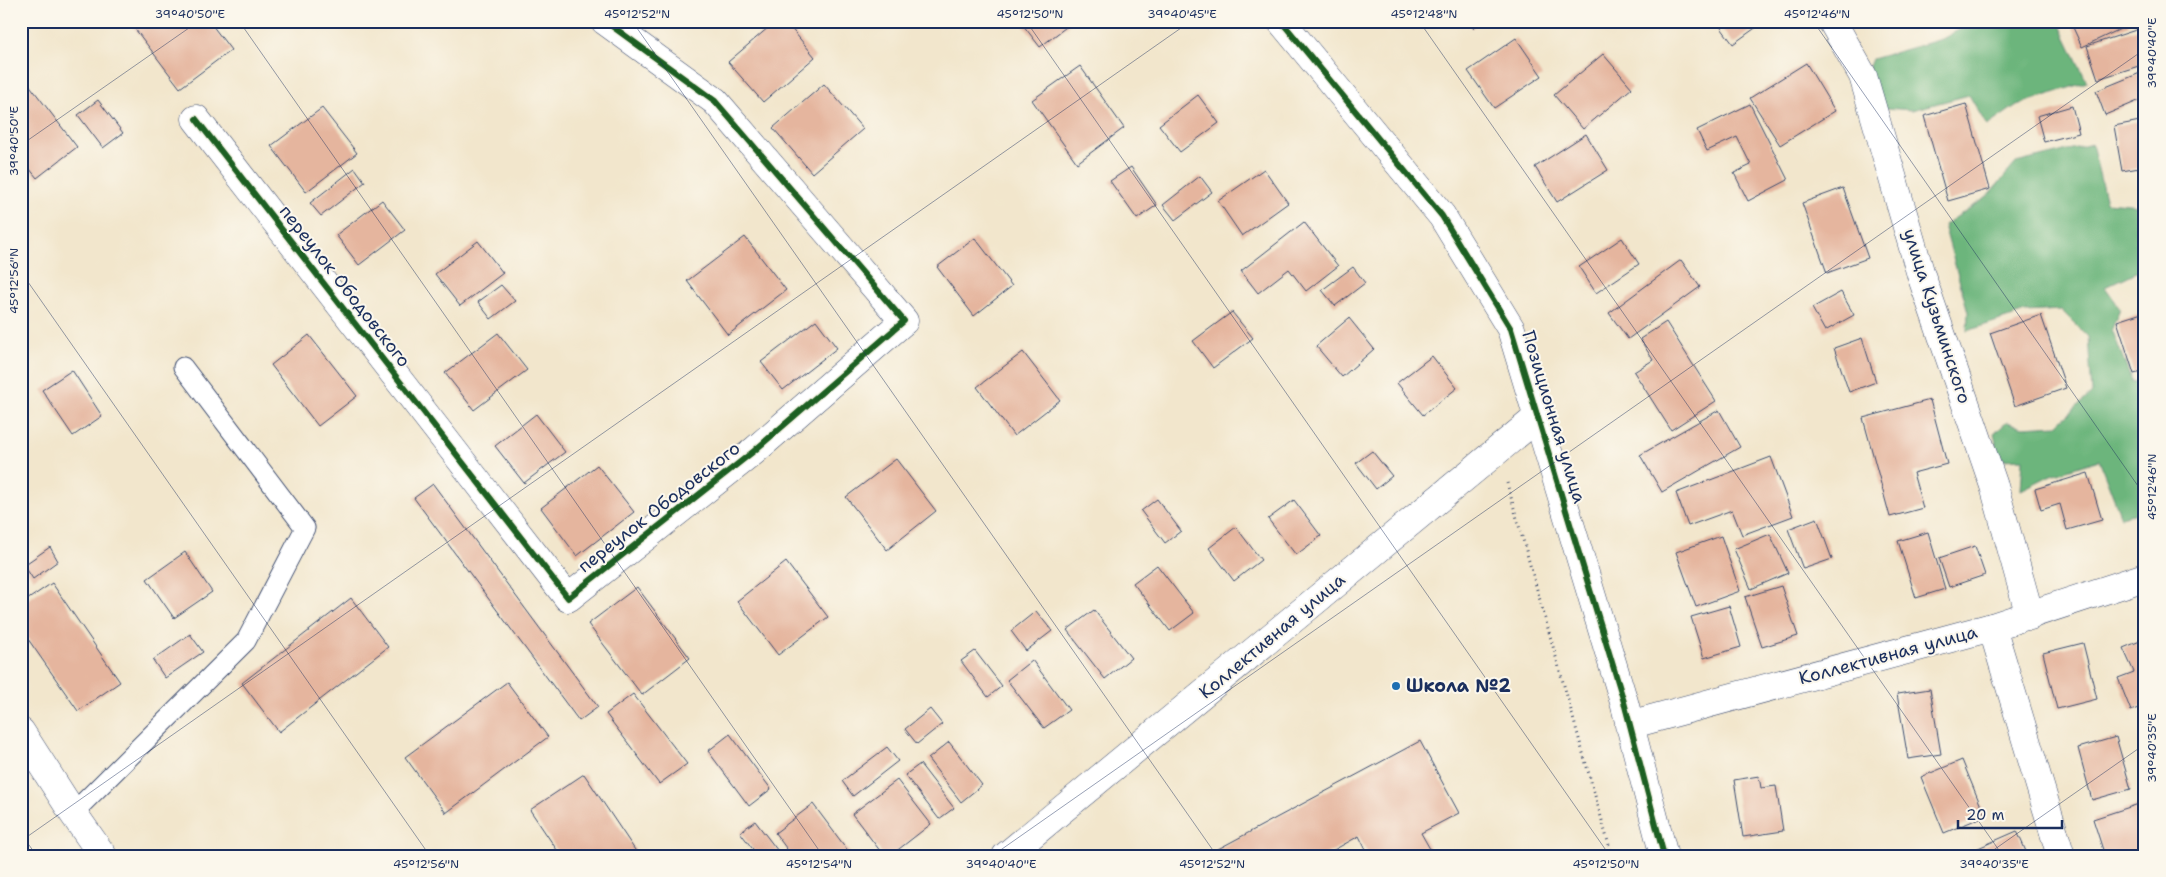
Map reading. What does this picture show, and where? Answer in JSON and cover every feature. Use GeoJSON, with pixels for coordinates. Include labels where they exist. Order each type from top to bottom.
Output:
{"type":"FeatureCollection","features":[{"type":"Feature","properties":{"kind":"street","name":"переулок Ободовского"},"geometry":{"type":"LineString","coordinates":[[196,119],[568,598],[754,451],[904,321],[715,101],[606,21]]}},
{"type":"Feature","properties":{"kind":"street","name":"Позиционная улица"},"geometry":{"type":"LineString","coordinates":[[1281,21],[1442,216],[1511,329],[1539,416],[1624,702],[1664,856]]}},
{"type":"Feature","properties":{"kind":"street","name":"улица Кузьминского"},"geometry":{"type":"LineString","coordinates":[[1832,21],[1863,76],[1921,275],[1994,486],[2030,616]]}},
{"type":"Feature","properties":{"kind":"street","name":"Коллективная улица"},"geometry":{"type":"LineString","coordinates":[[1006,856],[1539,416]]}},
{"type":"Feature","properties":{"kind":"street","name":"Коллективная улица"},"geometry":{"type":"LineString","coordinates":[[1629,725],[1992,627],[2145,577]]}},
{"type":"Feature","properties":{"kind":"street"},"geometry":{"type":"LineString","coordinates":[[1992,627],[2061,856]]}},
{"type":"Feature","properties":{"kind":"street"},"geometry":{"type":"LineString","coordinates":[[21,732],[103,856]]}},
{"type":"Feature","properties":{"kind":"lane"},"geometry":{"type":"LineString","coordinates":[[73,813],[246,641],[305,528],[183,367]]}},
{"type":"Feature","properties":{"kind":"path"},"geometry":{"type":"LineString","coordinates":[[1498,450],[1612,856]]}},
{"type":"Feature","properties":{"kind":"green space"},"geometry":{"type":"Polygon","coordinates":[[[1975,21],[2058,21],[2087,82],[2017,105],[1987,126],[1969,95],[1912,110],[1885,108],[1867,71],[1872,59],[1942,39],[1975,21]]]}},
{"type":"Feature","properties":{"kind":"green space"},"geometry":{"type":"Polygon","coordinates":[[[2092,144],[2106,202],[2140,205],[2145,216],[2145,268],[2105,287],[2120,308],[2112,329],[2132,382],[2145,379],[2145,511],[2121,517],[2099,460],[2051,475],[2021,490],[2023,459],[2000,460],[1994,434],[2007,422],[2023,427],[2057,425],[2092,393],[2088,337],[2061,310],[2025,312],[1967,331],[1968,312],[1944,225],[1986,198],[2016,163],[2092,144]]]}},
{"type":"Feature","properties":{"kind":"building"},"geometry":{"type":"Polygon","coordinates":[[[129,21],[209,21],[231,50],[180,88],[129,21]]]}},
{"type":"Feature","properties":{"kind":"building"},"geometry":{"type":"Polygon","coordinates":[[[776,21],[785,21],[815,57],[763,102],[728,62],[776,21]]]}},
{"type":"Feature","properties":{"kind":"building"},"geometry":{"type":"Polygon","coordinates":[[[1028,21],[1074,21],[1040,47],[1023,25],[1028,21]]]}},
{"type":"Feature","properties":{"kind":"building"},"geometry":{"type":"Polygon","coordinates":[[[1468,21],[1481,21],[1473,28],[1468,21]]]}},
{"type":"Feature","properties":{"kind":"building"},"geometry":{"type":"Polygon","coordinates":[[[1716,21],[1765,21],[1733,44],[1716,21]]]}},
{"type":"Feature","properties":{"kind":"building"},"geometry":{"type":"Polygon","coordinates":[[[2070,21],[2127,21],[2129,25],[2082,47],[2070,21]]]}},
{"type":"Feature","properties":{"kind":"building"},"geometry":{"type":"Polygon","coordinates":[[[2145,27],[2145,64],[2098,79],[2087,46],[2145,27]]]}},
{"type":"Feature","properties":{"kind":"building"},"geometry":{"type":"Polygon","coordinates":[[[1516,38],[1542,76],[1494,108],[1468,71],[1516,38]]]}},
{"type":"Feature","properties":{"kind":"building"},"geometry":{"type":"Polygon","coordinates":[[[1603,54],[1632,88],[1583,129],[1554,95],[1603,54]]]}},
{"type":"Feature","properties":{"kind":"building"},"geometry":{"type":"Polygon","coordinates":[[[1806,63],[1835,111],[1780,145],[1750,98],[1806,63]]]}},
{"type":"Feature","properties":{"kind":"building"},"geometry":{"type":"Polygon","coordinates":[[[1080,66],[1124,128],[1077,163],[1032,100],[1080,66]]]}},
{"type":"Feature","properties":{"kind":"building"},"geometry":{"type":"Polygon","coordinates":[[[2145,71],[2145,98],[2105,115],[2096,91],[2145,71]]]}},
{"type":"Feature","properties":{"kind":"building"},"geometry":{"type":"Polygon","coordinates":[[[21,74],[77,147],[37,178],[21,158],[21,74]]]}},
{"type":"Feature","properties":{"kind":"building"},"geometry":{"type":"Polygon","coordinates":[[[824,84],[863,129],[812,173],[773,128],[824,84]]]}},
{"type":"Feature","properties":{"kind":"building"},"geometry":{"type":"Polygon","coordinates":[[[1198,95],[1219,123],[1180,152],[1159,125],[1198,95]]]}},
{"type":"Feature","properties":{"kind":"building"},"geometry":{"type":"Polygon","coordinates":[[[98,100],[123,133],[103,148],[78,115],[98,100]]]}},
{"type":"Feature","properties":{"kind":"building"},"geometry":{"type":"Polygon","coordinates":[[[1750,104],[1788,180],[1748,201],[1734,173],[1751,165],[1737,137],[1707,151],[1697,130],[1750,104]]]}},
{"type":"Feature","properties":{"kind":"building"},"geometry":{"type":"Polygon","coordinates":[[[1966,104],[1990,189],[1948,201],[1924,116],[1966,104]]]}},
{"type":"Feature","properties":{"kind":"building"},"geometry":{"type":"Polygon","coordinates":[[[2072,106],[2079,133],[2044,142],[2037,116],[2072,106]]]}},
{"type":"Feature","properties":{"kind":"building"},"geometry":{"type":"Polygon","coordinates":[[[322,108],[357,153],[306,192],[271,146],[322,108]]]}},
{"type":"Feature","properties":{"kind":"building"},"geometry":{"type":"Polygon","coordinates":[[[2140,121],[2145,148],[2145,167],[2122,171],[2114,126],[2140,121]]]}},
{"type":"Feature","properties":{"kind":"building"},"geometry":{"type":"Polygon","coordinates":[[[1586,134],[1608,170],[1557,202],[1535,167],[1586,134]]]}},
{"type":"Feature","properties":{"kind":"building"},"geometry":{"type":"Polygon","coordinates":[[[1131,167],[1157,205],[1137,219],[1110,181],[1131,167]]]}},
{"type":"Feature","properties":{"kind":"building"},"geometry":{"type":"Polygon","coordinates":[[[355,168],[365,182],[321,216],[310,203],[355,168]]]}},
{"type":"Feature","properties":{"kind":"building"},"geometry":{"type":"Polygon","coordinates":[[[1264,169],[1288,203],[1242,236],[1218,201],[1264,169]]]}},
{"type":"Feature","properties":{"kind":"building"},"geometry":{"type":"Polygon","coordinates":[[[1200,176],[1212,192],[1175,220],[1163,205],[1200,176]]]}},
{"type":"Feature","properties":{"kind":"building"},"geometry":{"type":"Polygon","coordinates":[[[1843,188],[1868,258],[1827,273],[1802,203],[1843,188]]]}},
{"type":"Feature","properties":{"kind":"building"},"geometry":{"type":"Polygon","coordinates":[[[382,200],[405,230],[359,265],[336,235],[382,200]]]}},
{"type":"Feature","properties":{"kind":"building"},"geometry":{"type":"Polygon","coordinates":[[[1304,222],[1338,266],[1306,291],[1289,269],[1258,293],[1241,271],[1304,222]]]}},
{"type":"Feature","properties":{"kind":"building"},"geometry":{"type":"Polygon","coordinates":[[[745,237],[786,290],[728,335],[687,281],[745,237]]]}},
{"type":"Feature","properties":{"kind":"building"},"geometry":{"type":"Polygon","coordinates":[[[975,238],[1012,286],[974,316],[937,267],[975,238]]]}},
{"type":"Feature","properties":{"kind":"building"},"geometry":{"type":"Polygon","coordinates":[[[1622,238],[1639,264],[1596,293],[1579,267],[1622,238]]]}},
{"type":"Feature","properties":{"kind":"building"},"geometry":{"type":"Polygon","coordinates":[[[478,241],[503,273],[460,306],[435,274],[478,241]]]}},
{"type":"Feature","properties":{"kind":"building"},"geometry":{"type":"Polygon","coordinates":[[[1681,260],[1700,287],[1628,339],[1609,313],[1681,260]]]}},
{"type":"Feature","properties":{"kind":"building"},"geometry":{"type":"Polygon","coordinates":[[[1353,267],[1365,283],[1335,306],[1322,290],[1353,267]]]}},
{"type":"Feature","properties":{"kind":"building"},"geometry":{"type":"Polygon","coordinates":[[[501,285],[515,301],[491,319],[478,302],[501,285]]]}},
{"type":"Feature","properties":{"kind":"building"},"geometry":{"type":"Polygon","coordinates":[[[1841,292],[1854,315],[1825,331],[1812,308],[1841,292]]]}},
{"type":"Feature","properties":{"kind":"building"},"geometry":{"type":"Polygon","coordinates":[[[1232,312],[1253,338],[1213,368],[1193,341],[1232,312]]]}},
{"type":"Feature","properties":{"kind":"building"},"geometry":{"type":"Polygon","coordinates":[[[2145,312],[2145,371],[2134,374],[2117,321],[2145,312]]]}},
{"type":"Feature","properties":{"kind":"building"},"geometry":{"type":"Polygon","coordinates":[[[2041,315],[2066,388],[2015,406],[1990,333],[2041,315]]]}},
{"type":"Feature","properties":{"kind":"building"},"geometry":{"type":"Polygon","coordinates":[[[1349,318],[1374,349],[1342,377],[1316,346],[1349,318]]]}},
{"type":"Feature","properties":{"kind":"building"},"geometry":{"type":"Polygon","coordinates":[[[816,320],[837,348],[783,390],[761,362],[816,320]]]}},
{"type":"Feature","properties":{"kind":"building"},"geometry":{"type":"Polygon","coordinates":[[[1666,322],[1716,401],[1671,430],[1634,372],[1653,360],[1640,339],[1666,322]]]}},
{"type":"Feature","properties":{"kind":"building"},"geometry":{"type":"Polygon","coordinates":[[[498,333],[527,370],[474,410],[445,373],[498,333]]]}},
{"type":"Feature","properties":{"kind":"building"},"geometry":{"type":"Polygon","coordinates":[[[309,335],[357,396],[318,426],[271,365],[309,335]]]}},
{"type":"Feature","properties":{"kind":"building"},"geometry":{"type":"Polygon","coordinates":[[[1862,338],[1876,382],[1849,392],[1834,348],[1862,338]]]}},
{"type":"Feature","properties":{"kind":"building"},"geometry":{"type":"Polygon","coordinates":[[[1023,352],[1060,400],[1014,436],[977,387],[1023,352]]]}},
{"type":"Feature","properties":{"kind":"building"},"geometry":{"type":"Polygon","coordinates":[[[1432,356],[1457,388],[1423,415],[1397,383],[1432,356]]]}},
{"type":"Feature","properties":{"kind":"building"},"geometry":{"type":"Polygon","coordinates":[[[72,370],[102,416],[73,436],[42,390],[72,370]]]}},
{"type":"Feature","properties":{"kind":"building"},"geometry":{"type":"Polygon","coordinates":[[[1930,400],[1947,464],[1913,473],[1923,508],[1890,517],[1863,418],[1930,400]]]}},
{"type":"Feature","properties":{"kind":"building"},"geometry":{"type":"Polygon","coordinates":[[[1719,410],[1740,447],[1662,492],[1640,455],[1719,410]]]}},
{"type":"Feature","properties":{"kind":"building"},"geometry":{"type":"Polygon","coordinates":[[[536,414],[565,452],[524,483],[495,446],[536,414]]]}},
{"type":"Feature","properties":{"kind":"building"},"geometry":{"type":"Polygon","coordinates":[[[1372,451],[1392,476],[1376,489],[1356,463],[1372,451]]]}},
{"type":"Feature","properties":{"kind":"building"},"geometry":{"type":"Polygon","coordinates":[[[1771,457],[1793,516],[1742,535],[1732,510],[1688,526],[1676,493],[1771,457]]]}},
{"type":"Feature","properties":{"kind":"building"},"geometry":{"type":"Polygon","coordinates":[[[896,459],[936,511],[887,550],[846,497],[896,459]]]}},
{"type":"Feature","properties":{"kind":"building"},"geometry":{"type":"Polygon","coordinates":[[[597,465],[634,512],[577,556],[541,508],[597,465]]]}},
{"type":"Feature","properties":{"kind":"building"},"geometry":{"type":"Polygon","coordinates":[[[2088,473],[2102,520],[2067,530],[2060,504],[2041,510],[2035,489],[2088,473]]]}},
{"type":"Feature","properties":{"kind":"building"},"geometry":{"type":"Polygon","coordinates":[[[433,484],[598,707],[579,721],[414,498],[433,484]]]}},
{"type":"Feature","properties":{"kind":"building"},"geometry":{"type":"Polygon","coordinates":[[[1157,499],[1181,531],[1165,543],[1141,511],[1157,499]]]}},
{"type":"Feature","properties":{"kind":"building"},"geometry":{"type":"Polygon","coordinates":[[[1294,500],[1321,536],[1296,555],[1268,519],[1294,500]]]}},
{"type":"Feature","properties":{"kind":"building"},"geometry":{"type":"Polygon","coordinates":[[[1817,518],[1832,559],[1803,569],[1788,529],[1817,518]]]}},
{"type":"Feature","properties":{"kind":"building"},"geometry":{"type":"Polygon","coordinates":[[[1236,527],[1261,560],[1234,581],[1209,548],[1236,527]]]}},
{"type":"Feature","properties":{"kind":"building"},"geometry":{"type":"Polygon","coordinates":[[[1928,532],[1945,589],[1916,598],[1898,541],[1928,532]]]}},
{"type":"Feature","properties":{"kind":"building"},"geometry":{"type":"Polygon","coordinates":[[[1770,534],[1788,573],[1751,589],[1734,549],[1770,534]]]}},
{"type":"Feature","properties":{"kind":"building"},"geometry":{"type":"Polygon","coordinates":[[[1721,536],[1740,591],[1696,607],[1676,552],[1721,536]]]}},
{"type":"Feature","properties":{"kind":"building"},"geometry":{"type":"Polygon","coordinates":[[[1975,546],[1985,575],[1949,587],[1939,558],[1975,546]]]}},
{"type":"Feature","properties":{"kind":"building"},"geometry":{"type":"Polygon","coordinates":[[[50,547],[58,561],[33,579],[24,565],[50,547]]]}},
{"type":"Feature","properties":{"kind":"building"},"geometry":{"type":"Polygon","coordinates":[[[185,552],[212,592],[174,618],[147,579],[185,552]]]}},
{"type":"Feature","properties":{"kind":"building"},"geometry":{"type":"Polygon","coordinates":[[[786,562],[828,617],[778,655],[737,601],[786,562]]]}},
{"type":"Feature","properties":{"kind":"building"},"geometry":{"type":"Polygon","coordinates":[[[1157,565],[1194,613],[1170,631],[1133,583],[1157,565]]]}},
{"type":"Feature","properties":{"kind":"building"},"geometry":{"type":"Polygon","coordinates":[[[52,583],[120,682],[78,711],[21,629],[21,604],[52,583]]]}},
{"type":"Feature","properties":{"kind":"building"},"geometry":{"type":"Polygon","coordinates":[[[1781,586],[1798,636],[1762,647],[1745,597],[1781,586]]]}},
{"type":"Feature","properties":{"kind":"building"},"geometry":{"type":"Polygon","coordinates":[[[637,587],[690,658],[642,695],[588,624],[637,587]]]}},
{"type":"Feature","properties":{"kind":"building"},"geometry":{"type":"Polygon","coordinates":[[[351,598],[388,647],[279,732],[242,683],[351,598]]]}},
{"type":"Feature","properties":{"kind":"building"},"geometry":{"type":"Polygon","coordinates":[[[1729,606],[1741,647],[1704,658],[1691,617],[1729,606]]]}},
{"type":"Feature","properties":{"kind":"building"},"geometry":{"type":"Polygon","coordinates":[[[1094,610],[1131,658],[1105,679],[1067,630],[1094,610]]]}},
{"type":"Feature","properties":{"kind":"building"},"geometry":{"type":"Polygon","coordinates":[[[1036,611],[1052,631],[1026,651],[1011,631],[1036,611]]]}},
{"type":"Feature","properties":{"kind":"building"},"geometry":{"type":"Polygon","coordinates":[[[190,634],[203,652],[165,678],[153,660],[190,634]]]}},
{"type":"Feature","properties":{"kind":"building"},"geometry":{"type":"Polygon","coordinates":[[[2145,639],[2145,705],[2131,711],[2118,678],[2134,672],[2123,648],[2145,639]]]}},
{"type":"Feature","properties":{"kind":"building"},"geometry":{"type":"Polygon","coordinates":[[[2083,643],[2097,699],[2057,709],[2043,653],[2083,643]]]}},
{"type":"Feature","properties":{"kind":"building"},"geometry":{"type":"Polygon","coordinates":[[[975,651],[1002,686],[988,697],[961,661],[975,651]]]}},
{"type":"Feature","properties":{"kind":"building"},"geometry":{"type":"Polygon","coordinates":[[[1032,660],[1069,710],[1044,728],[1007,680],[1032,660]]]}},
{"type":"Feature","properties":{"kind":"building"},"geometry":{"type":"Polygon","coordinates":[[[507,682],[548,737],[446,813],[405,757],[507,682]]]}},
{"type":"Feature","properties":{"kind":"building"},"geometry":{"type":"Polygon","coordinates":[[[1930,689],[1941,754],[1908,759],[1897,694],[1930,689]]]}},
{"type":"Feature","properties":{"kind":"building"},"geometry":{"type":"Polygon","coordinates":[[[633,694],[687,764],[659,784],[606,714],[633,694]]]}},
{"type":"Feature","properties":{"kind":"building"},"geometry":{"type":"Polygon","coordinates":[[[930,709],[942,724],[917,744],[905,729],[930,709]]]}},
{"type":"Feature","properties":{"kind":"building"},"geometry":{"type":"Polygon","coordinates":[[[730,734],[771,789],[749,806],[708,751],[730,734]]]}},
{"type":"Feature","properties":{"kind":"building"},"geometry":{"type":"Polygon","coordinates":[[[2116,737],[2131,789],[2092,800],[2078,748],[2116,737]]]}},
{"type":"Feature","properties":{"kind":"building"},"geometry":{"type":"Polygon","coordinates":[[[1420,741],[1459,813],[1421,833],[1434,856],[1369,856],[1359,836],[1323,856],[1205,856],[1420,741]]]}},
{"type":"Feature","properties":{"kind":"building"},"geometry":{"type":"Polygon","coordinates":[[[949,742],[982,785],[961,802],[928,759],[949,742]]]}},
{"type":"Feature","properties":{"kind":"building"},"geometry":{"type":"Polygon","coordinates":[[[887,747],[898,761],[853,796],[842,781],[887,747]]]}},
{"type":"Feature","properties":{"kind":"building"},"geometry":{"type":"Polygon","coordinates":[[[1962,760],[1985,816],[1944,833],[1921,777],[1962,760]]]}},
{"type":"Feature","properties":{"kind":"building"},"geometry":{"type":"Polygon","coordinates":[[[920,764],[954,808],[939,819],[905,775],[920,764]]]}},
{"type":"Feature","properties":{"kind":"building"},"geometry":{"type":"Polygon","coordinates":[[[584,774],[639,856],[561,856],[530,810],[584,774]]]}},
{"type":"Feature","properties":{"kind":"building"},"geometry":{"type":"Polygon","coordinates":[[[1759,776],[1761,788],[1776,786],[1783,831],[1743,837],[1734,780],[1759,776]]]}},
{"type":"Feature","properties":{"kind":"building"},"geometry":{"type":"Polygon","coordinates":[[[897,780],[931,824],[890,856],[884,856],[852,814],[897,780]]]}},
{"type":"Feature","properties":{"kind":"building"},"geometry":{"type":"Polygon","coordinates":[[[2145,802],[2145,852],[2134,856],[2105,856],[2093,819],[2145,802]]]}},
{"type":"Feature","properties":{"kind":"building"},"geometry":{"type":"Polygon","coordinates":[[[813,804],[852,856],[792,856],[775,833],[813,804]]]}},
{"type":"Feature","properties":{"kind":"building"},"geometry":{"type":"Polygon","coordinates":[[[755,821],[781,855],[758,856],[740,832],[755,821]]]}},
{"type":"Feature","properties":{"kind":"building"},"geometry":{"type":"Polygon","coordinates":[[[2017,831],[2028,856],[1960,856],[2017,831]]]}},
{"type":"Feature","properties":{"kind":"building"},"geometry":{"type":"Polygon","coordinates":[[[21,844],[29,856],[21,856],[21,844]]]}},
{"type":"Feature","properties":{"kind":"cycle path"},"geometry":{"type":"LineString","coordinates":[[196,119],[568,598],[754,451],[904,321],[715,101],[605,21]]}},
{"type":"Feature","properties":{"kind":"cycle path"},"geometry":{"type":"LineString","coordinates":[[1281,21],[1442,216],[1511,329],[1624,702],[1664,856]]}},
{"type":"Feature","properties":{"kind":"place","name":"Школа №2"},"geometry":{"type":"Point","coordinates":[1396,686]}}]}
